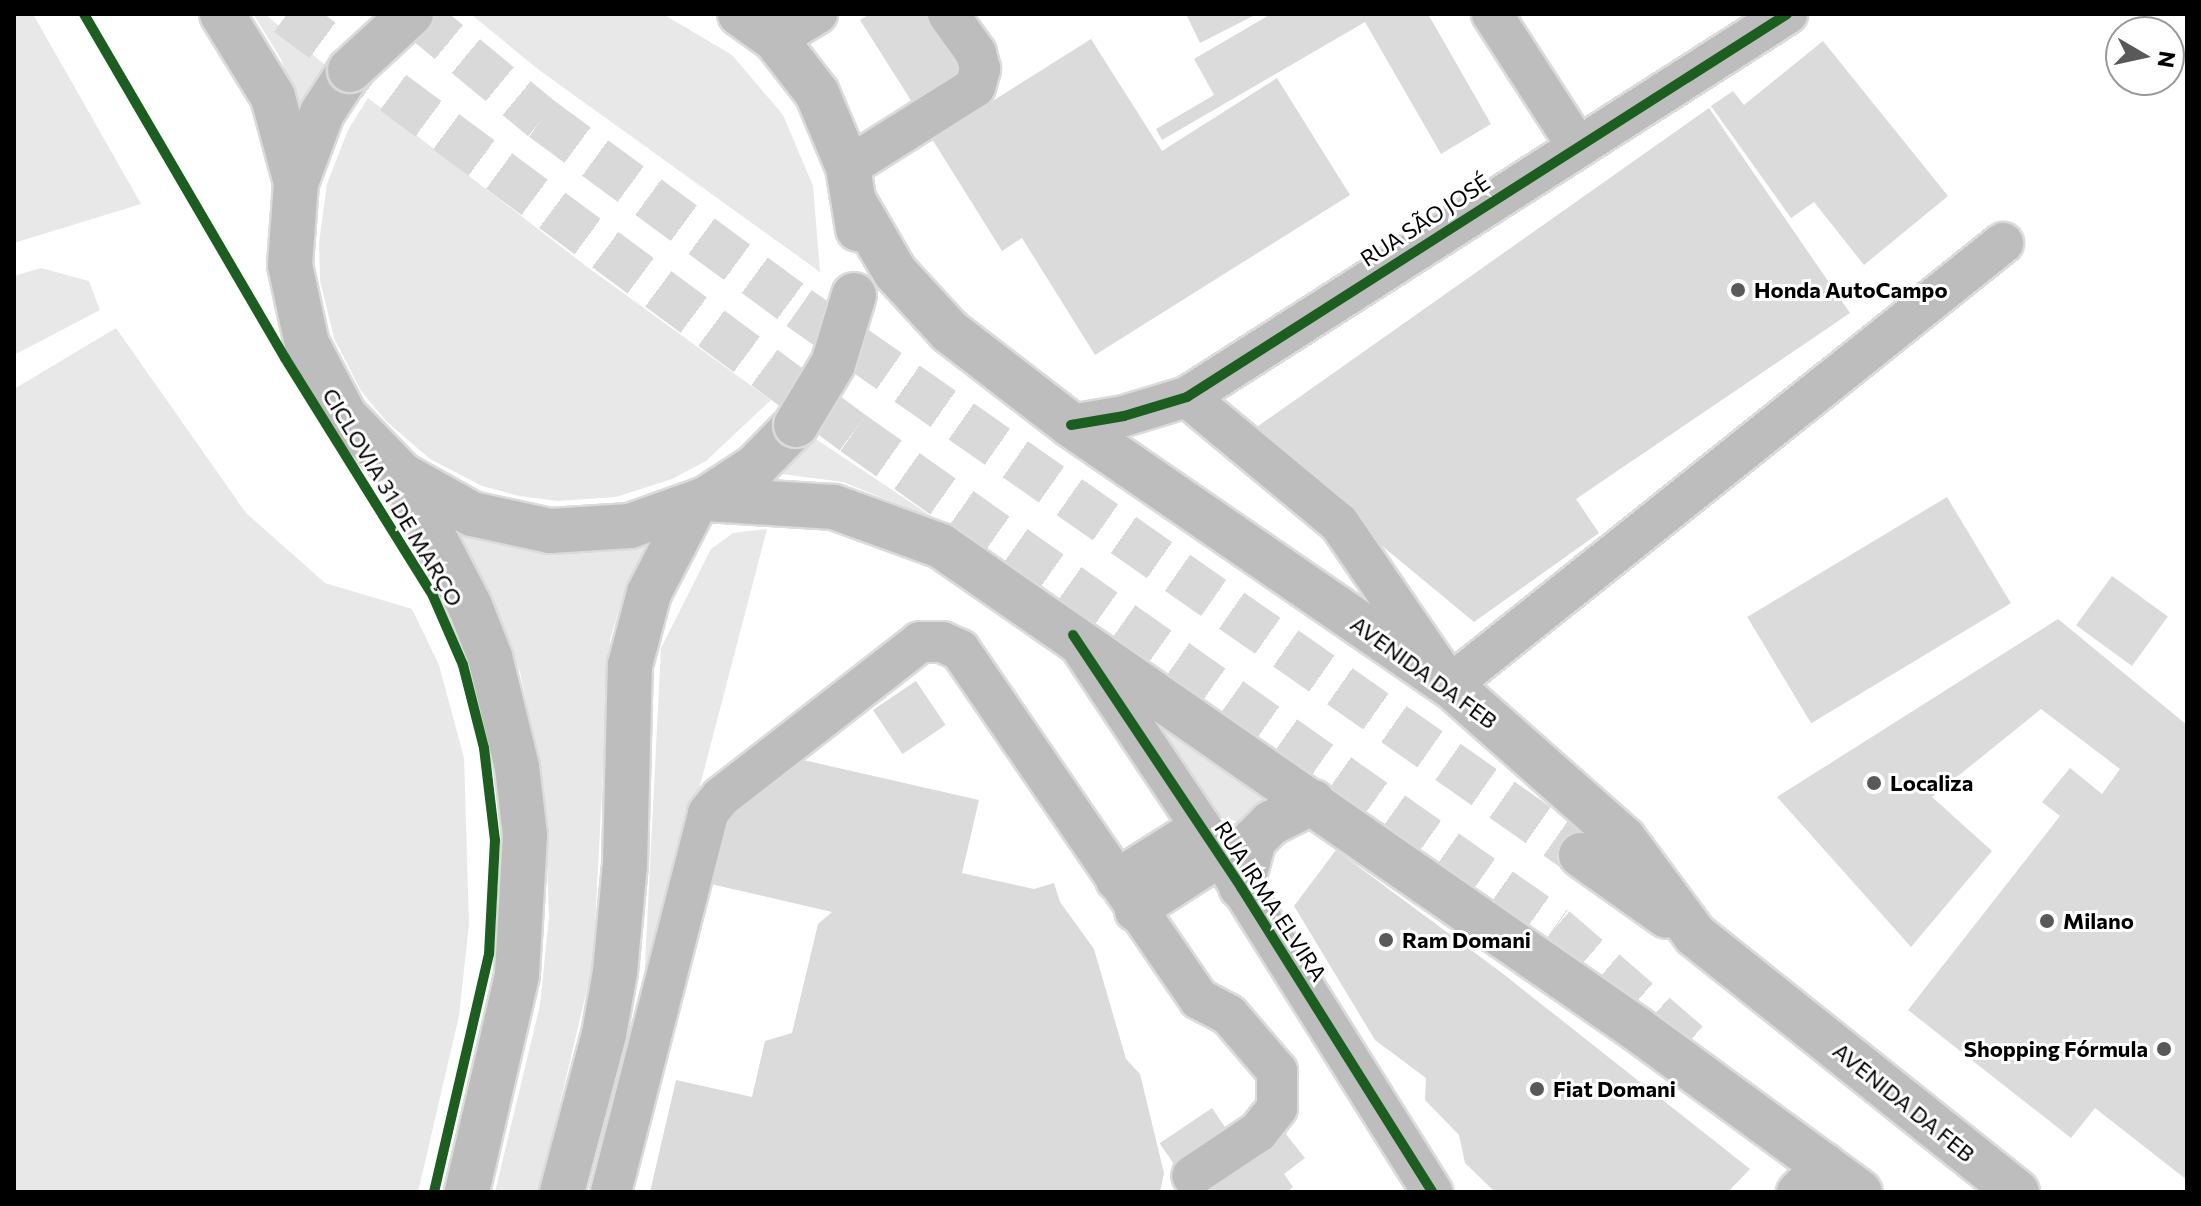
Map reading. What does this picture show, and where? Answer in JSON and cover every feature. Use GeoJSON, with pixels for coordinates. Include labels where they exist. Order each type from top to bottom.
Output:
{"type":"FeatureCollection","features":[{"type":"Feature","properties":{"kind":"main road"},"geometry":{"type":"LineString","coordinates":[[222,14],[273,97],[296,183]]}},
{"type":"Feature","properties":{"kind":"main road"},"geometry":{"type":"LineString","coordinates":[[411,14],[350,70],[322,113],[296,183],[290,265],[307,344],[345,416],[402,475],[470,606],[490,657],[517,767],[525,835],[517,975],[467,1192]]}},
{"type":"Feature","properties":{"kind":"main road"},"geometry":{"type":"LineString","coordinates":[[402,475],[472,514],[550,531],[630,526],[700,502],[755,467],[796,425],[833,364],[854,295],[860,247],[852,185],[817,93],[768,27],[740,14]]}},
{"type":"Feature","properties":{"kind":"main road","name":"AVENIDA DA FEB"},"geometry":{"type":"LineString","coordinates":[[852,185],[876,245],[949,331],[1071,425],[1450,685],[1624,839],[1695,935],[2017,1192]]}},
{"type":"Feature","properties":{"kind":"main road"},"geometry":{"type":"LineString","coordinates":[[700,502],[834,507],[890,523],[941,546],[1313,802],[1810,1169],[1860,1192]]}},
{"type":"Feature","properties":{"kind":"main road"},"geometry":{"type":"LineString","coordinates":[[562,1192],[604,1034],[615,972],[625,865],[630,665],[649,593],[700,502]]}},
{"type":"Feature","properties":{"kind":"main road"},"geometry":{"type":"LineString","coordinates":[[1220,858],[1254,840],[1271,823],[1313,802]]}},
{"type":"Feature","properties":{"kind":"main road"},"geometry":{"type":"LineString","coordinates":[[1581,855],[1695,935]]}},
{"type":"Feature","properties":{"kind":"main road"},"geometry":{"type":"LineString","coordinates":[[1743,1091],[1810,1169]]}},
{"type":"Feature","properties":{"kind":"street"},"geometry":{"type":"LineString","coordinates":[[768,27],[817,14]]}},
{"type":"Feature","properties":{"kind":"street"},"geometry":{"type":"LineString","coordinates":[[852,185],[975,87],[980,69],[976,53],[948,14]]}},
{"type":"Feature","properties":{"kind":"street"},"geometry":{"type":"LineString","coordinates":[[1492,14],[1577,146]]}},
{"type":"Feature","properties":{"kind":"street","name":"RUA SÃO JOSÉ"},"geometry":{"type":"LineString","coordinates":[[1071,425],[1187,397],[1787,14]]}},
{"type":"Feature","properties":{"kind":"street"},"geometry":{"type":"LineString","coordinates":[[1187,397],[1339,523],[1450,685],[2003,243]]}},
{"type":"Feature","properties":{"kind":"street","name":"RUA IRMA ELVIRA"},"geometry":{"type":"LineString","coordinates":[[1073,635],[1220,858],[1432,1192]]}},
{"type":"Feature","properties":{"kind":"street"},"geometry":{"type":"LineString","coordinates":[[611,1192],[708,813],[721,797],[920,642],[942,642],[960,650],[1199,999],[1229,1015],[1277,1071],[1277,1108],[1258,1132],[1192,1176]]}},
{"type":"Feature","properties":{"kind":"street"},"geometry":{"type":"LineString","coordinates":[[1126,895],[1220,858]]}},
{"type":"Feature","properties":{"kind":"shaded area"},"geometry":{"type":"Polygon","coordinates":[[[14,14],[33,14],[141,204],[14,243],[14,14]]]}},
{"type":"Feature","properties":{"kind":"shaded area"},"geometry":{"type":"Polygon","coordinates":[[[253,14],[265,14],[330,69],[302,119],[281,59],[253,14]]]}},
{"type":"Feature","properties":{"kind":"shaded area"},"geometry":{"type":"Polygon","coordinates":[[[663,14],[732,55],[783,115],[813,186],[820,272],[539,70],[473,16],[663,14]]]}},
{"type":"Feature","properties":{"kind":"shaded area"},"geometry":{"type":"Polygon","coordinates":[[[368,98],[590,269],[771,400],[706,461],[672,479],[616,497],[558,501],[519,496],[482,486],[430,459],[386,421],[361,391],[334,338],[320,281],[319,243],[327,184],[348,130],[368,98]]]}},
{"type":"Feature","properties":{"kind":"shaded area"},"geometry":{"type":"Polygon","coordinates":[[[41,268],[89,281],[100,310],[14,355],[14,276],[41,268]]]}},
{"type":"Feature","properties":{"kind":"shaded area"},"geometry":{"type":"Polygon","coordinates":[[[116,328],[246,513],[325,583],[412,609],[439,665],[464,758],[469,924],[459,1016],[418,1192],[14,1192],[14,389],[116,328]]]}},
{"type":"Feature","properties":{"kind":"shaded area"},"geometry":{"type":"Polygon","coordinates":[[[810,435],[937,520],[843,482],[774,473],[810,435]]]}},
{"type":"Feature","properties":{"kind":"shaded area"},"geometry":{"type":"Polygon","coordinates":[[[767,529],[643,1004],[661,648],[711,549],[733,533],[767,529]]]}},
{"type":"Feature","properties":{"kind":"shaded area"},"geometry":{"type":"Polygon","coordinates":[[[457,531],[565,553],[654,541],[627,584],[610,640],[593,964],[539,1192],[495,1192],[540,1005],[549,917],[544,789],[520,672],[484,581],[457,531]]]}},
{"type":"Feature","properties":{"kind":"shaded area"},"geometry":{"type":"Polygon","coordinates":[[[1157,726],[1267,802],[1227,835],[1157,726]]]}},
{"type":"Feature","properties":{"kind":"building"},"geometry":{"type":"Polygon","coordinates":[[[870,14],[939,14],[928,21],[965,79],[917,110],[860,20],[870,14]]]}},
{"type":"Feature","properties":{"kind":"building"},"geometry":{"type":"Polygon","coordinates":[[[1186,14],[1252,14],[1253,16],[1200,43],[1186,14]]]}},
{"type":"Feature","properties":{"kind":"building"},"geometry":{"type":"Polygon","coordinates":[[[1271,14],[1428,14],[1491,124],[1441,154],[1365,22],[1162,140],[1156,129],[1214,95],[1194,59],[1271,14]]]}},
{"type":"Feature","properties":{"kind":"building"},"geometry":{"type":"Polygon","coordinates":[[[1091,39],[1162,151],[1277,78],[1350,195],[1095,355],[1022,238],[1002,251],[932,139],[1091,39]]]}},
{"type":"Feature","properties":{"kind":"building"},"geometry":{"type":"Polygon","coordinates":[[[1823,41],[1948,196],[1864,265],[1814,202],[1791,218],[1711,106],[1733,91],[1744,105],[1823,41]]]}},
{"type":"Feature","properties":{"kind":"building"},"geometry":{"type":"Polygon","coordinates":[[[1709,108],[1850,313],[1576,499],[1599,533],[1474,622],[1247,434],[1709,108]]]}},
{"type":"Feature","properties":{"kind":"building"},"geometry":{"type":"Polygon","coordinates":[[[1947,497],[2011,603],[1811,723],[1747,617],[1947,497]]]}},
{"type":"Feature","properties":{"kind":"building"},"geometry":{"type":"Polygon","coordinates":[[[2112,576],[2168,617],[2132,666],[2076,625],[2112,576]]]}},
{"type":"Feature","properties":{"kind":"building"},"geometry":{"type":"Polygon","coordinates":[[[2058,619],[2187,725],[2187,1180],[2095,1108],[2071,1138],[1908,1010],[2060,816],[2042,802],[2070,768],[2102,794],[2120,769],[2041,709],[1932,797],[1992,851],[1911,947],[1777,797],[2058,619]]]}},
{"type":"Feature","properties":{"kind":"building"},"geometry":{"type":"Polygon","coordinates":[[[916,681],[946,725],[903,754],[873,710],[916,681]]]}},
{"type":"Feature","properties":{"kind":"building"},"geometry":{"type":"Polygon","coordinates":[[[799,759],[979,800],[962,873],[1034,889],[1054,883],[1060,902],[1094,949],[1126,1059],[1140,1074],[1164,1173],[1160,1192],[650,1192],[676,1080],[752,1097],[765,1041],[792,1033],[818,924],[832,912],[702,882],[715,823],[799,759]]]}},
{"type":"Feature","properties":{"kind":"building","name":"Fiat Domani"},"geometry":{"type":"Polygon","coordinates":[[[1336,850],[1502,973],[1750,1169],[1728,1192],[1495,1192],[1465,1163],[1459,1135],[1425,1100],[1426,1078],[1375,1040],[1294,906],[1336,850]]]}},
{"type":"Feature","properties":{"kind":"building"},"geometry":{"type":"Polygon","coordinates":[[[1212,1108],[1229,1133],[1177,1168],[1160,1143],[1212,1108]]]}},
{"type":"Feature","properties":{"kind":"building"},"geometry":{"type":"Polygon","coordinates":[[[1281,1128],[1305,1158],[1284,1174],[1293,1187],[1287,1192],[1200,1192],[1281,1128]]]}},
{"type":"Feature","properties":{"kind":"tunnel"},"geometry":{"type":"LineString","coordinates":[[287,14],[853,433],[1555,928],[1702,1055]]}},
{"type":"Feature","properties":{"kind":"tunnel"},"geometry":{"type":"LineString","coordinates":[[415,14],[542,119],[799,308],[1581,855]]}},
{"type":"Feature","properties":{"kind":"cycle path","name":"CICLOVIA 31 DE MARÇO"},"geometry":{"type":"LineString","coordinates":[[84,14],[285,358],[433,596],[463,665],[484,748],[495,840],[489,954],[434,1192]]}},
{"type":"Feature","properties":{"kind":"cycle path"},"geometry":{"type":"LineString","coordinates":[[1071,425],[1124,416],[1187,397],[1787,14]]}},
{"type":"Feature","properties":{"kind":"cycle path"},"geometry":{"type":"LineString","coordinates":[[1073,635],[1241,887],[1432,1192]]}},
{"type":"Feature","properties":{"kind":"place","name":"Honda AutoCampo"},"geometry":{"type":"Point","coordinates":[1738,290]}},
{"type":"Feature","properties":{"kind":"place","name":"Localiza"},"geometry":{"type":"Point","coordinates":[1874,783]}},
{"type":"Feature","properties":{"kind":"place","name":"Milano"},"geometry":{"type":"Point","coordinates":[2047,921]}},
{"type":"Feature","properties":{"kind":"place","name":"Ram Domani"},"geometry":{"type":"Point","coordinates":[1386,940]}},
{"type":"Feature","properties":{"kind":"place","name":"Shopping Fórmula"},"geometry":{"type":"Point","coordinates":[2164,1049]}},
{"type":"Feature","properties":{"kind":"place","name":"Fiat Domani"},"geometry":{"type":"Point","coordinates":[1537,1089]}}]}
